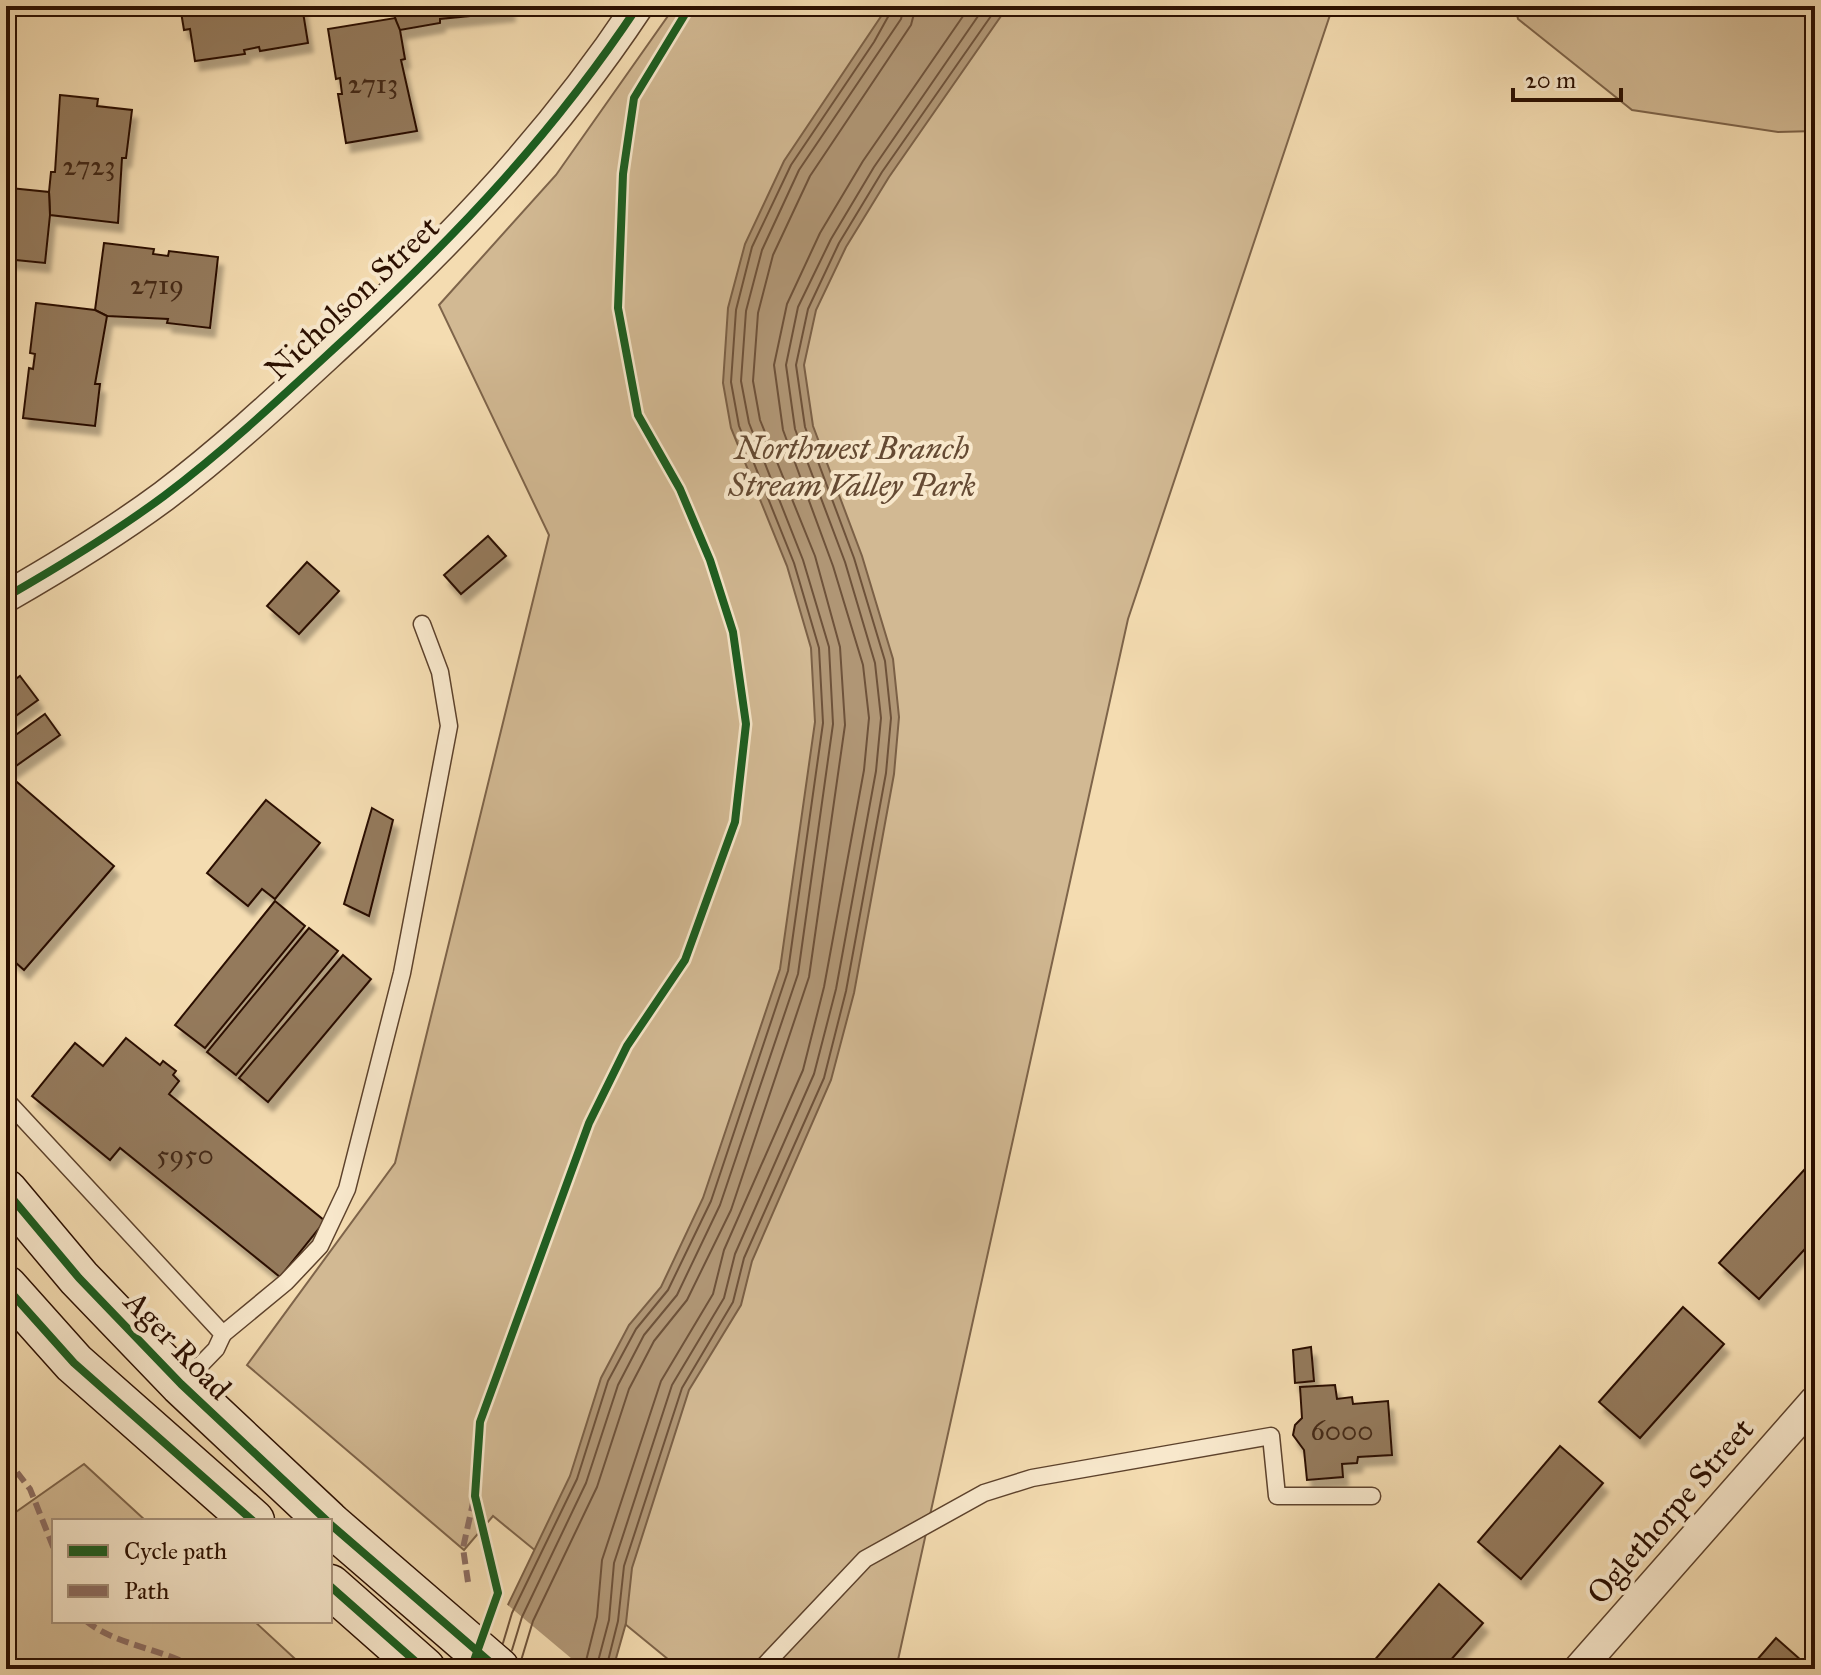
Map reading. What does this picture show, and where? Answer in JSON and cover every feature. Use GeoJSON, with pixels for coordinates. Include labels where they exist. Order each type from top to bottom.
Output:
{"type":"FeatureCollection","features":[{"type":"Feature","properties":{"kind":"main road","name":"Ager Road"},"geometry":{"type":"LineString","coordinates":[[6,1191],[79,1278],[181,1384],[325,1519]]}},
{"type":"Feature","properties":{"kind":"main road"},"geometry":{"type":"LineString","coordinates":[[6,1287],[74,1363],[251,1519]]}},
{"type":"Feature","properties":{"kind":"main road","name":"Ager Road"},"geometry":{"type":"LineString","coordinates":[[332,1525],[498,1669]]}},
{"type":"Feature","properties":{"kind":"main road"},"geometry":{"type":"LineString","coordinates":[[332,1588],[424,1669]]}},
{"type":"Feature","properties":{"kind":"street","name":"Nicholson Street"},"geometry":{"type":"LineString","coordinates":[[6,597],[64,563],[164,496],[261,416],[429,262],[561,115],[638,6]]}},
{"type":"Feature","properties":{"kind":"street","name":"Oglethorpe Street"},"geometry":{"type":"LineString","coordinates":[[1579,1669],[1815,1401]]}},
{"type":"Feature","properties":{"kind":"lane"},"geometry":{"type":"LineString","coordinates":[[181,1384],[216,1349],[223,1334],[286,1282],[320,1246],[347,1189],[402,973],[449,726],[440,672],[422,624]]}},
{"type":"Feature","properties":{"kind":"lane"},"geometry":{"type":"LineString","coordinates":[[6,1100],[223,1334]]}},
{"type":"Feature","properties":{"kind":"lane"},"geometry":{"type":"LineString","coordinates":[[761,1669],[865,1559],[984,1493],[1032,1478],[1271,1436],[1277,1496],[1372,1496]]}},
{"type":"Feature","properties":{"kind":"green space","name":"Northwest Branch Stream Valley Park"},"geometry":{"type":"Polygon","coordinates":[[[675,6],[1333,6],[1128,619],[896,1669],[680,1669],[493,1516],[464,1550],[247,1365],[395,1163],[549,535],[439,305],[556,175],[675,6]]]}},
{"type":"Feature","properties":{"kind":"green space"},"geometry":{"type":"Polygon","coordinates":[[[1515,6],[1815,6],[1815,131],[1778,132],[1632,110],[1518,19],[1515,6]]]}},
{"type":"Feature","properties":{"kind":"green space"},"geometry":{"type":"Polygon","coordinates":[[[84,1464],[144,1519],[52,1519],[52,1623],[256,1623],[306,1669],[6,1669],[6,1519],[84,1464]]]}},
{"type":"Feature","properties":{"kind":"water"},"geometry":{"type":"Polygon","coordinates":[[[888,6],[1008,6],[889,177],[846,247],[816,310],[804,365],[813,426],[862,556],[893,659],[899,717],[894,774],[854,993],[831,1080],[752,1261],[741,1305],[689,1390],[632,1568],[626,1623],[613,1669],[487,1669],[505,1611],[570,1476],[601,1378],[629,1325],[661,1287],[703,1198],[780,969],[815,722],[811,648],[787,566],[731,428],[723,383],[728,308],[745,244],[784,161],[888,6]]]}},
{"type":"Feature","properties":{"kind":"pier"},"geometry":{"type":"Polygon","coordinates":[[[504,1602],[584,1669],[483,1669],[504,1602]]]}},
{"type":"Feature","properties":{"kind":"building"},"geometry":{"type":"Polygon","coordinates":[[[180,6],[302,6],[308,43],[260,51],[259,47],[244,50],[245,54],[195,61],[190,29],[184,30],[180,6]]]}},
{"type":"Feature","properties":{"kind":"building"},"geometry":{"type":"Polygon","coordinates":[[[393,6],[509,6],[510,12],[440,19],[440,23],[400,30],[393,6]]]}},
{"type":"Feature","properties":{"kind":"building"},"geometry":{"type":"Polygon","coordinates":[[[395,18],[400,30],[405,59],[401,60],[417,131],[346,143],[338,94],[342,94],[340,78],[336,79],[328,29],[395,18]]]}},
{"type":"Feature","properties":{"kind":"building"},"geometry":{"type":"Polygon","coordinates":[[[60,95],[98,99],[97,106],[132,110],[126,158],[122,158],[118,223],[50,215],[49,192],[51,172],[55,172],[60,95]]]}},
{"type":"Feature","properties":{"kind":"building"},"geometry":{"type":"Polygon","coordinates":[[[10,188],[49,192],[45,263],[6,259],[6,191],[10,188]]]}},
{"type":"Feature","properties":{"kind":"building"},"geometry":{"type":"Polygon","coordinates":[[[104,243],[154,249],[153,254],[168,256],[169,251],[218,257],[210,328],[167,323],[168,319],[107,316],[95,310],[104,243]]]}},
{"type":"Feature","properties":{"kind":"building"},"geometry":{"type":"Polygon","coordinates":[[[36,303],[95,310],[107,316],[95,384],[100,384],[95,426],[23,418],[29,368],[33,369],[35,354],[30,353],[36,303]]]}},
{"type":"Feature","properties":{"kind":"building"},"geometry":{"type":"Polygon","coordinates":[[[488,536],[506,556],[461,594],[444,575],[488,536]]]}},
{"type":"Feature","properties":{"kind":"building"},"geometry":{"type":"Polygon","coordinates":[[[307,562],[339,591],[299,634],[267,606],[307,562]]]}},
{"type":"Feature","properties":{"kind":"building"},"geometry":{"type":"Polygon","coordinates":[[[20,676],[38,700],[6,723],[6,686],[20,676]]]}},
{"type":"Feature","properties":{"kind":"building"},"geometry":{"type":"Polygon","coordinates":[[[45,714],[60,735],[6,773],[6,742],[45,714]]]}},
{"type":"Feature","properties":{"kind":"building"},"geometry":{"type":"Polygon","coordinates":[[[10,776],[114,866],[24,970],[6,954],[6,781],[10,776]]]}},
{"type":"Feature","properties":{"kind":"building"},"geometry":{"type":"Polygon","coordinates":[[[266,800],[320,843],[275,899],[262,889],[248,906],[207,873],[266,800]]]}},
{"type":"Feature","properties":{"kind":"building"},"geometry":{"type":"Polygon","coordinates":[[[372,808],[393,820],[369,916],[344,904],[372,808]]]}},
{"type":"Feature","properties":{"kind":"building"},"geometry":{"type":"Polygon","coordinates":[[[275,901],[305,926],[205,1048],[175,1025],[275,901]]]}},
{"type":"Feature","properties":{"kind":"building"},"geometry":{"type":"Polygon","coordinates":[[[309,928],[338,951],[236,1075],[207,1052],[309,928]]]}},
{"type":"Feature","properties":{"kind":"building"},"geometry":{"type":"Polygon","coordinates":[[[343,955],[371,979],[268,1102],[239,1078],[343,955]]]}},
{"type":"Feature","properties":{"kind":"building"},"geometry":{"type":"Polygon","coordinates":[[[126,1038],[160,1065],[163,1061],[176,1071],[173,1075],[179,1081],[169,1094],[325,1221],[280,1277],[120,1148],[110,1160],[32,1096],[75,1043],[103,1066],[126,1038]]]}},
{"type":"Feature","properties":{"kind":"building"},"geometry":{"type":"Polygon","coordinates":[[[1805,1169],[1815,1178],[1815,1238],[1759,1299],[1719,1263],[1805,1169]]]}},
{"type":"Feature","properties":{"kind":"building"},"geometry":{"type":"Polygon","coordinates":[[[1683,1307],[1724,1344],[1640,1438],[1599,1402],[1683,1307]]]}},
{"type":"Feature","properties":{"kind":"building"},"geometry":{"type":"Polygon","coordinates":[[[1311,1347],[1314,1381],[1295,1383],[1293,1350],[1311,1347]]]}},
{"type":"Feature","properties":{"kind":"building"},"geometry":{"type":"Polygon","coordinates":[[[1335,1385],[1337,1399],[1352,1397],[1353,1404],[1388,1401],[1392,1455],[1358,1457],[1357,1463],[1342,1464],[1343,1477],[1307,1480],[1304,1450],[1293,1435],[1295,1425],[1302,1418],[1300,1387],[1335,1385]]]}},
{"type":"Feature","properties":{"kind":"building"},"geometry":{"type":"Polygon","coordinates":[[[1560,1446],[1603,1483],[1521,1579],[1478,1542],[1560,1446]]]}},
{"type":"Feature","properties":{"kind":"building"},"geometry":{"type":"Polygon","coordinates":[[[1439,1584],[1483,1623],[1443,1669],[1367,1669],[1439,1584]]]}},
{"type":"Feature","properties":{"kind":"building"},"geometry":{"type":"Polygon","coordinates":[[[1776,1638],[1811,1669],[1749,1669],[1776,1638]]]}},
{"type":"Feature","properties":{"kind":"marked path"},"geometry":{"type":"LineString","coordinates":[[6,1458],[30,1489],[52,1544]]}},
{"type":"Feature","properties":{"kind":"marked path"},"geometry":{"type":"LineString","coordinates":[[468,1582],[463,1548],[473,1503]]}},
{"type":"Feature","properties":{"kind":"marked path"},"geometry":{"type":"LineString","coordinates":[[89,1623],[126,1642],[197,1669]]}},
{"type":"Feature","properties":{"kind":"cycle path"},"geometry":{"type":"LineString","coordinates":[[6,597],[86,549],[164,496],[236,437],[351,333],[431,256],[505,178],[574,95],[638,6]]}},
{"type":"Feature","properties":{"kind":"cycle path"},"geometry":{"type":"LineString","coordinates":[[471,1669],[498,1593],[475,1496],[480,1422],[589,1123],[627,1046],[685,960],[735,822],[746,724],[733,632],[710,560],[680,489],[638,415],[618,308],[623,174],[634,98],[690,6]]}},
{"type":"Feature","properties":{"kind":"cycle path"},"geometry":{"type":"LineString","coordinates":[[6,1191],[79,1278],[181,1384],[325,1519]]}},
{"type":"Feature","properties":{"kind":"cycle path"},"geometry":{"type":"LineString","coordinates":[[6,1287],[74,1363],[251,1519]]}},
{"type":"Feature","properties":{"kind":"cycle path"},"geometry":{"type":"LineString","coordinates":[[332,1526],[498,1669]]}},
{"type":"Feature","properties":{"kind":"cycle path"},"geometry":{"type":"LineString","coordinates":[[332,1588],[424,1669]]}}]}
